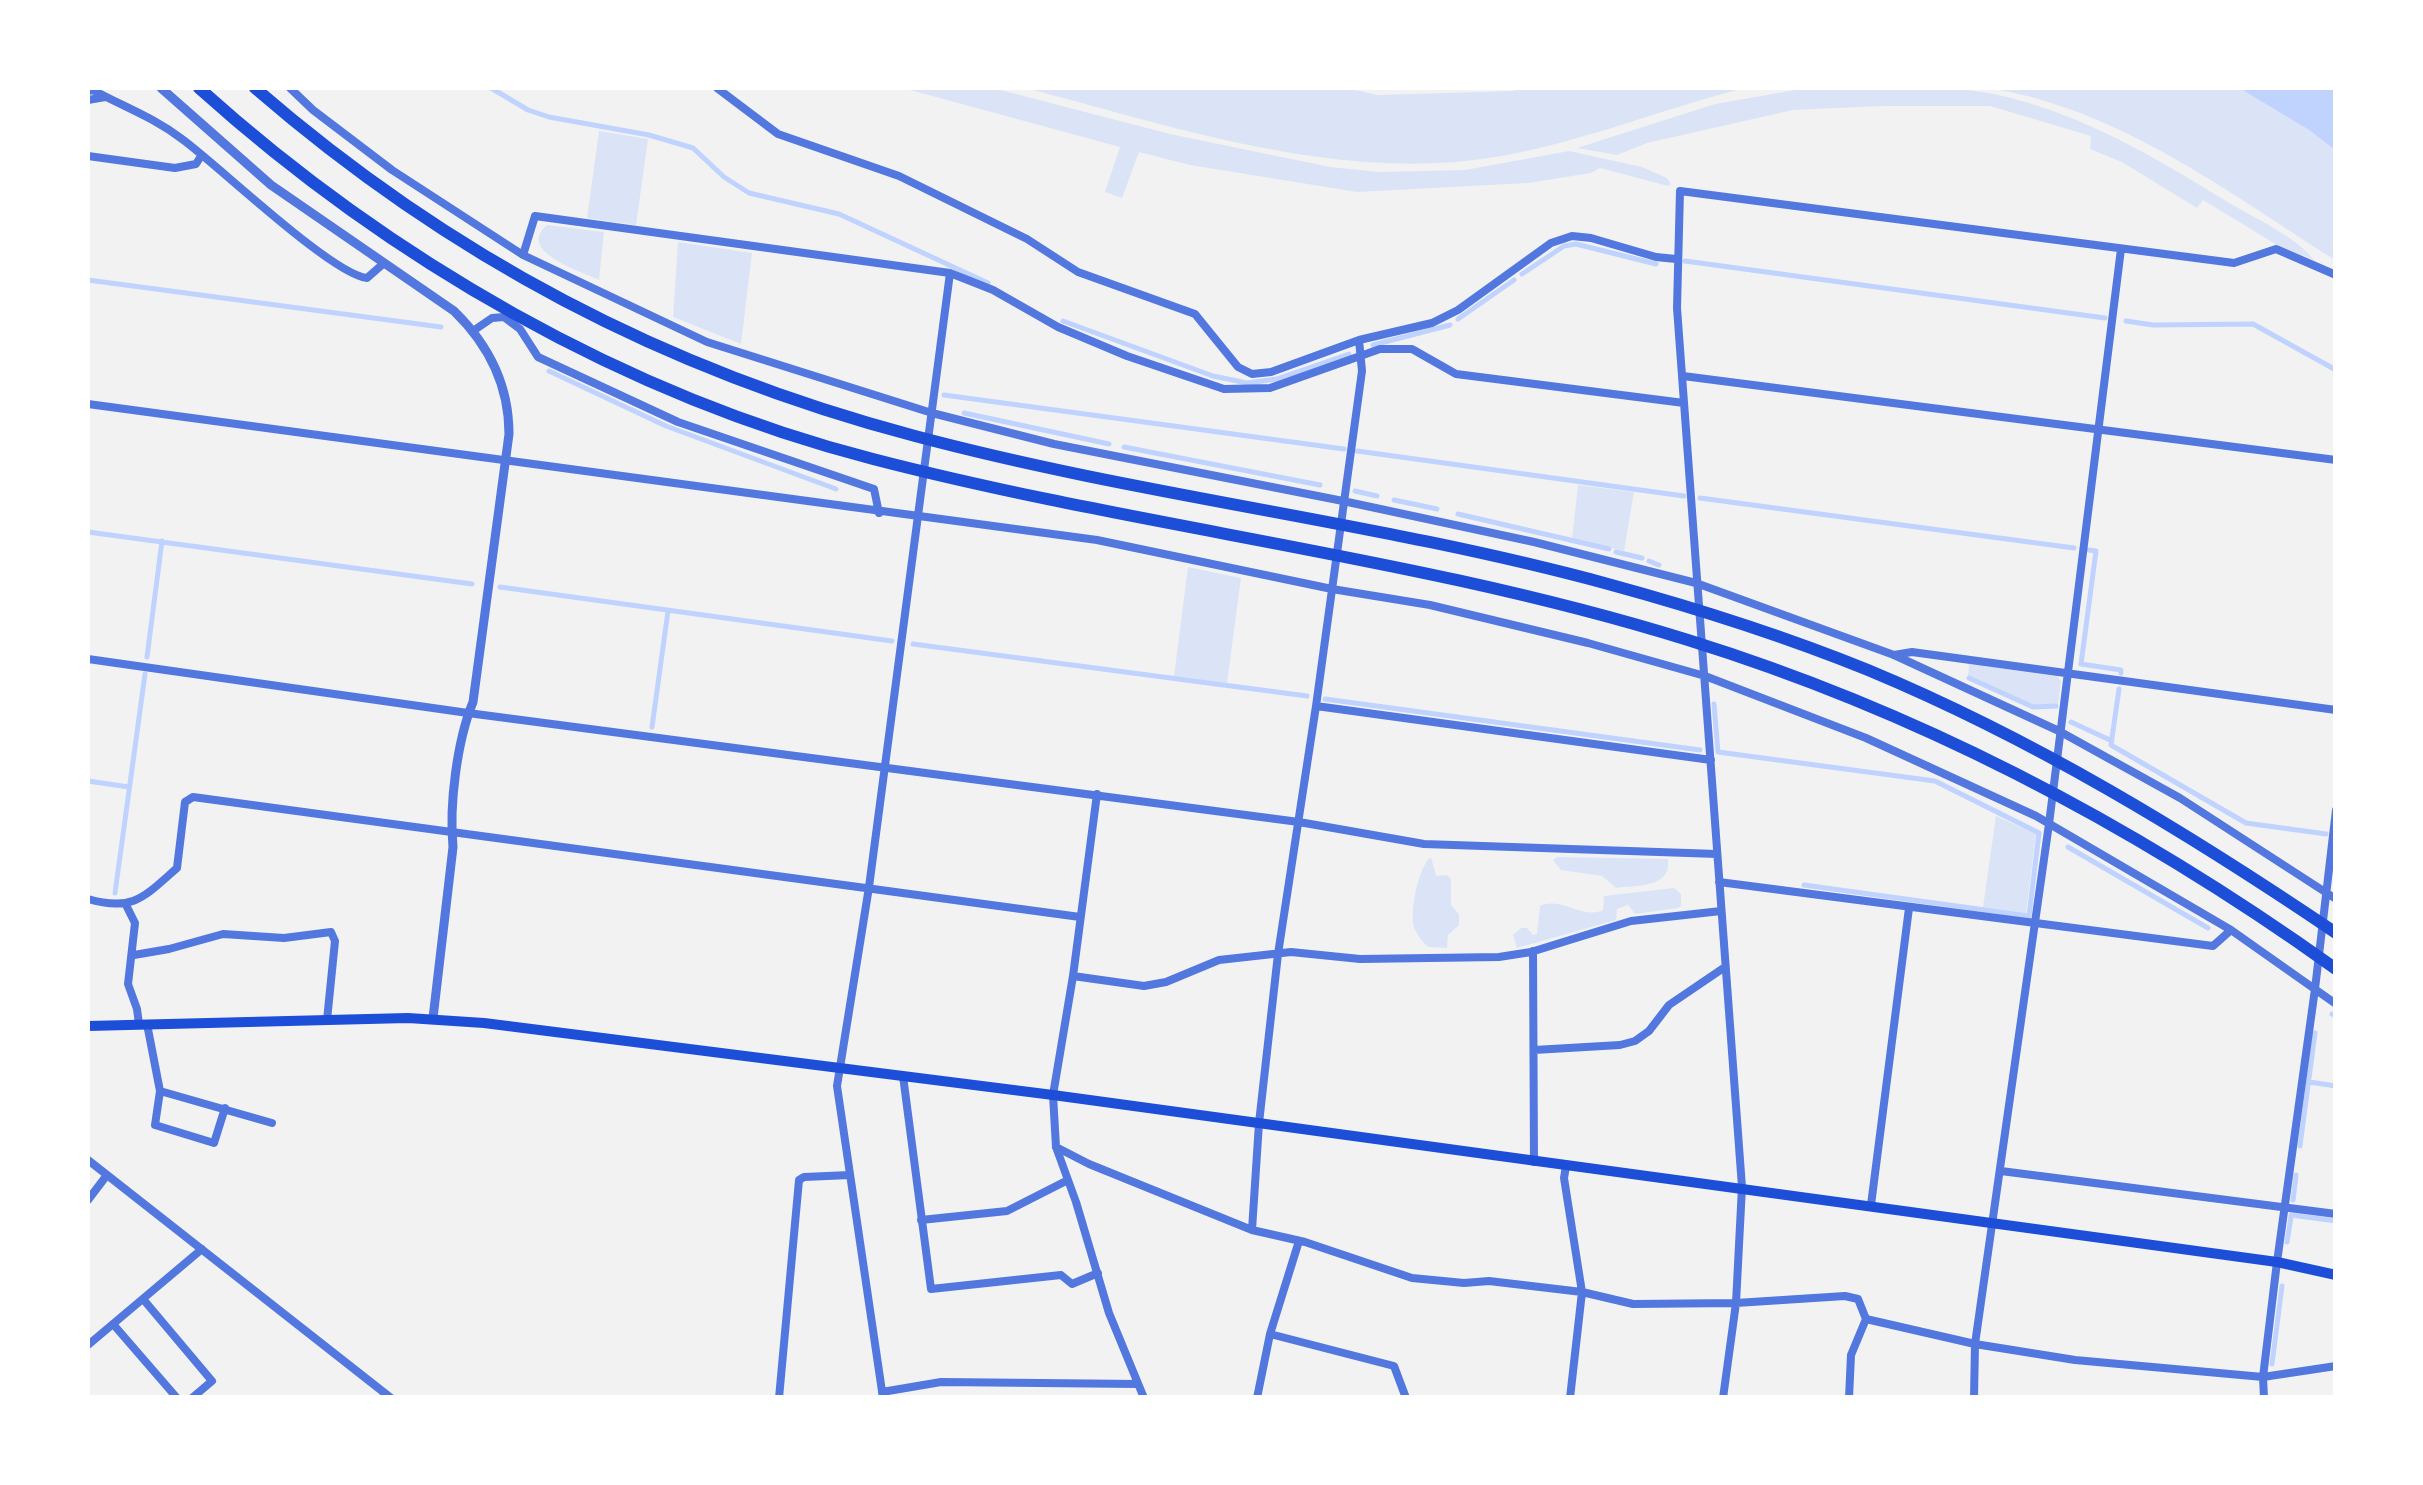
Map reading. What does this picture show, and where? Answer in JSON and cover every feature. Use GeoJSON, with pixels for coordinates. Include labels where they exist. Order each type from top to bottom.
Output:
{"type":"FeatureCollection","features":[{"type":"Feature","properties":{"kind":"highway"},"geometry":{"type":"LineString","coordinates":[[199,88],[269,148],[378,228],[458,280],[594,354],[700,401],[868,458],[1020,495],[1477,583],[1691,640],[1867,706],[2078,806],[2188,870],[2336,969]]}},
{"type":"Feature","properties":{"kind":"highway"},"geometry":{"type":"LineString","coordinates":[[254,88],[369,180],[453,239],[578,310],[664,350],[815,406],[914,436],[1511,559],[1694,609],[1787,640],[1866,670],[2009,737],[2206,846],[2336,933]]}},
{"type":"Feature","properties":{"kind":"main road"},"geometry":{"type":"LineString","coordinates":[[88,1026],[433,1018],[1053,1095],[1742,1187],[2277,1262],[2336,1275]]}},
{"type":"Feature","properties":{"kind":"street"},"geometry":{"type":"LineString","coordinates":[[162,88],[271,185],[454,311],[474,331],[505,390],[509,411],[505,462],[473,702],[454,804],[454,847],[433,1018]]}},
{"type":"Feature","properties":{"kind":"street"},"geometry":{"type":"LineString","coordinates":[[290,88],[392,170],[523,255],[707,342],[932,413],[1054,444],[1343,500],[1534,542],[1696,584],[1894,655],[2059,731],[2180,798],[2336,899]]}},
{"type":"Feature","properties":{"kind":"street"},"geometry":{"type":"LineString","coordinates":[[717,88],[778,134],[899,176],[1027,239],[1078,272],[1195,314],[1238,368],[1252,374],[1271,372],[1384,332],[1405,331],[1445,317],[1552,243],[1572,236],[1676,260]]}},
{"type":"Feature","properties":{"kind":"street"},"geometry":{"type":"LineString","coordinates":[[88,91],[139,110],[351,273],[367,278],[383,264]]}},
{"type":"Feature","properties":{"kind":"street"},"geometry":{"type":"LineString","coordinates":[[88,100],[105,97]]}},
{"type":"Feature","properties":{"kind":"street"},"geometry":{"type":"LineString","coordinates":[[139,110],[146,101]]}},
{"type":"Feature","properties":{"kind":"street"},"geometry":{"type":"LineString","coordinates":[[88,156],[174,168],[196,164],[201,156]]}},
{"type":"Feature","properties":{"kind":"street"},"geometry":{"type":"LineString","coordinates":[[1723,1398],[1736,1304],[1742,1187],[1684,403],[1676,260],[1680,191],[2234,262],[2276,250],[2336,275]]}},
{"type":"Feature","properties":{"kind":"street"},"geometry":{"type":"LineString","coordinates":[[523,255],[534,216],[950,274],[993,290],[1024,310],[1076,334],[1224,389],[1255,391],[1283,385],[1380,349],[1412,349],[1456,374],[1684,403]]}},
{"type":"Feature","properties":{"kind":"street"},"geometry":{"type":"LineString","coordinates":[[1974,1398],[1976,1344],[2050,824],[2121,249]]}},
{"type":"Feature","properties":{"kind":"street"},"geometry":{"type":"LineString","coordinates":[[950,274],[870,887],[837,1086],[882,1394],[941,1382],[1138,1384]]}},
{"type":"Feature","properties":{"kind":"street"},"geometry":{"type":"LineString","coordinates":[[474,331],[492,318],[504,317],[520,329],[538,357],[678,422],[874,489],[879,512]]}},
{"type":"Feature","properties":{"kind":"street"},"geometry":{"type":"LineString","coordinates":[[1252,1230],[1259,1123],[1278,954],[1332,588],[1362,354],[1359,340]]}},
{"type":"Feature","properties":{"kind":"street"},"geometry":{"type":"LineString","coordinates":[[1684,376],[2336,460]]}},
{"type":"Feature","properties":{"kind":"street"},"geometry":{"type":"LineString","coordinates":[[88,404],[1098,540],[1430,605],[1588,643],[1705,676],[1866,738],[2050,824],[2232,930],[2336,1004]]}},
{"type":"Feature","properties":{"kind":"street"},"geometry":{"type":"LineString","coordinates":[[1894,655],[1912,652],[2336,710]]}},
{"type":"Feature","properties":{"kind":"street"},"geometry":{"type":"LineString","coordinates":[[88,659],[1299,822],[1424,844],[1718,854]]}},
{"type":"Feature","properties":{"kind":"street"},"geometry":{"type":"LineString","coordinates":[[1316,706],[1711,760]]}},
{"type":"Feature","properties":{"kind":"street"},"geometry":{"type":"LineString","coordinates":[[1096,794],[1053,1095],[1056,1147],[1109,1313],[1144,1398]]}},
{"type":"Feature","properties":{"kind":"street"},"geometry":{"type":"LineString","coordinates":[[88,900],[126,906],[148,894],[176,868],[185,802],[192,797],[1080,916]]}},
{"type":"Feature","properties":{"kind":"street"},"geometry":{"type":"LineString","coordinates":[[2264,1398],[2263,1376],[2316,989],[2336,810]]}},
{"type":"Feature","properties":{"kind":"street"},"geometry":{"type":"LineString","coordinates":[[1719,882],[2214,946],[2232,930]]}},
{"type":"Feature","properties":{"kind":"street"},"geometry":{"type":"LineString","coordinates":[[126,906],[135,923],[128,984],[160,1090],[155,1125],[214,1143],[224,1108]]}},
{"type":"Feature","properties":{"kind":"street"},"geometry":{"type":"LineString","coordinates":[[1871,1205],[1909,908]]}},
{"type":"Feature","properties":{"kind":"street"},"geometry":{"type":"LineString","coordinates":[[1073,976],[1144,986],[1166,982],[1219,960],[1278,954],[1360,959],[1499,957],[1533,951],[1631,921],[1721,911]]}},
{"type":"Feature","properties":{"kind":"street"},"geometry":{"type":"LineString","coordinates":[[134,955],[222,934],[284,938],[331,932],[335,941],[327,1020]]}},
{"type":"Feature","properties":{"kind":"street"},"geometry":{"type":"LineString","coordinates":[[1533,951],[1534,1162]]}},
{"type":"Feature","properties":{"kind":"street"},"geometry":{"type":"LineString","coordinates":[[1534,1050],[1620,1046],[1635,1041],[1649,1031],[1669,1005],[1725,968]]}},
{"type":"Feature","properties":{"kind":"street"},"geometry":{"type":"LineString","coordinates":[[903,1076],[931,1289],[1041,1275],[1060,1275],[1072,1284],[1098,1274]]}},
{"type":"Feature","properties":{"kind":"street"},"geometry":{"type":"LineString","coordinates":[[160,1090],[272,1123]]}},
{"type":"Feature","properties":{"kind":"street"},"geometry":{"type":"LineString","coordinates":[[1056,1147],[1252,1230],[1383,1266],[1412,1278],[1582,1292],[1633,1304],[1736,1304],[1844,1296],[1858,1299],[1866,1320],[1851,1354],[1849,1398]]}},
{"type":"Feature","properties":{"kind":"street"},"geometry":{"type":"LineString","coordinates":[[88,1160],[392,1398]]}},
{"type":"Feature","properties":{"kind":"street"},"geometry":{"type":"LineString","coordinates":[[1566,1166],[1564,1178],[1582,1292],[1570,1398]]}},
{"type":"Feature","properties":{"kind":"street"},"geometry":{"type":"LineString","coordinates":[[2000,1171],[2336,1214]]}},
{"type":"Feature","properties":{"kind":"street"},"geometry":{"type":"LineString","coordinates":[[779,1398],[798,1180],[850,1174]]}},
{"type":"Feature","properties":{"kind":"street"},"geometry":{"type":"LineString","coordinates":[[88,1200],[107,1176]]}},
{"type":"Feature","properties":{"kind":"street"},"geometry":{"type":"LineString","coordinates":[[921,1220],[1007,1210],[1068,1180]]}},
{"type":"Feature","properties":{"kind":"street"},"geometry":{"type":"LineString","coordinates":[[1257,1398],[1270,1334],[1299,1241]]}},
{"type":"Feature","properties":{"kind":"street"},"geometry":{"type":"LineString","coordinates":[[88,1344],[202,1249]]}},
{"type":"Feature","properties":{"kind":"street"},"geometry":{"type":"LineString","coordinates":[[143,1299],[212,1381],[192,1398]]}},
{"type":"Feature","properties":{"kind":"street"},"geometry":{"type":"LineString","coordinates":[[1866,1320],[2075,1360],[2263,1376],[2336,1366]]}},
{"type":"Feature","properties":{"kind":"street"},"geometry":{"type":"LineString","coordinates":[[114,1324],[177,1398]]}},
{"type":"Feature","properties":{"kind":"street"},"geometry":{"type":"LineString","coordinates":[[1270,1334],[1394,1366],[1406,1398]]}},
{"type":"Feature","properties":{"kind":"street"},"geometry":{"type":"LineString","coordinates":[[1071,1386],[1072,1398]]}},
{"type":"Feature","properties":{"kind":"shaded area"},"geometry":{"type":"Polygon","coordinates":[[[903,88],[993,88],[1170,134],[1330,167],[1379,172],[1465,170],[1569,151],[1642,167],[1667,178],[1671,184],[1600,168],[1591,173],[1528,183],[1357,192],[1190,165],[1139,152],[1122,198],[1105,192],[1120,147],[903,88]]]}},
{"type":"Feature","properties":{"kind":"shaded area"},"geometry":{"type":"Polygon","coordinates":[[[1026,88],[1346,88],[1378,95],[1521,88],[1745,88],[1537,149],[1466,161],[1411,164],[1355,161],[1244,144],[1026,88]]]}},
{"type":"Feature","properties":{"kind":"shaded area"},"geometry":{"type":"Polygon","coordinates":[[[1807,88],[1945,88],[1983,92],[2057,112],[2161,162],[2286,236],[2314,260],[2277,245],[2203,200],[2197,208],[2122,162],[2090,149],[2091,136],[1990,106],[1793,110],[1647,143],[1617,155],[1577,148],[1715,104],[1807,88]]]}},
{"type":"Feature","properties":{"kind":"shaded area"},"geometry":{"type":"Polygon","coordinates":[[[1989,88],[2239,88],[2335,150],[2335,260],[2212,181],[2127,133],[2037,99],[1989,88]]]}},
{"type":"Feature","properties":{"kind":"shaded area"},"geometry":{"type":"Polygon","coordinates":[[[599,131],[648,139],[636,225],[587,218],[599,131]]]}},
{"type":"Feature","properties":{"kind":"shaded area"},"geometry":{"type":"Polygon","coordinates":[[[547,225],[604,232],[599,280],[545,251],[539,243],[547,225]]]}},
{"type":"Feature","properties":{"kind":"shaded area"},"geometry":{"type":"Polygon","coordinates":[[[678,242],[752,253],[741,344],[673,317],[678,242]]]}},
{"type":"Feature","properties":{"kind":"shaded area"},"geometry":{"type":"Polygon","coordinates":[[[1578,485],[1634,492],[1624,551],[1572,539],[1578,485]]]}},
{"type":"Feature","properties":{"kind":"shaded area"},"geometry":{"type":"Polygon","coordinates":[[[1188,567],[1241,578],[1227,683],[1174,676],[1188,567]]]}},
{"type":"Feature","properties":{"kind":"shaded area"},"geometry":{"type":"Polygon","coordinates":[[[1969,664],[2056,675],[2061,681],[2058,705],[2033,706],[1968,677],[1969,664]]]}},
{"type":"Feature","properties":{"kind":"shaded area"},"geometry":{"type":"Polygon","coordinates":[[[1996,816],[2036,834],[2026,913],[1983,907],[1996,816]]]}},
{"type":"Feature","properties":{"kind":"shaded area"},"geometry":{"type":"Polygon","coordinates":[[[1431,857],[1436,876],[1447,875],[1451,879],[1451,905],[1459,914],[1459,925],[1448,935],[1447,948],[1428,947],[1416,932],[1413,920],[1419,879],[1431,857]]]}},
{"type":"Feature","properties":{"kind":"shaded area"},"geometry":{"type":"Polygon","coordinates":[[[1668,859],[1668,868],[1659,880],[1616,888],[1602,876],[1561,870],[1553,860],[1668,859]]]}},
{"type":"Feature","properties":{"kind":"shaded area"},"geometry":{"type":"Polygon","coordinates":[[[1674,888],[1681,894],[1678,908],[1635,914],[1628,905],[1617,909],[1616,920],[1517,948],[1513,935],[1521,928],[1537,934],[1540,906],[1556,904],[1595,912],[1603,910],[1604,896],[1674,888]]]}},
{"type":"Feature","properties":{"kind":"water"},"geometry":{"type":"Polygon","coordinates":[[[2239,88],[2335,88],[2335,150],[2309,130],[2239,88]]]}},
{"type":"Feature","properties":{"kind":"waterway"},"geometry":{"type":"LineString","coordinates":[[491,88],[528,110],[549,117],[649,135],[693,148],[724,177],[749,193],[839,214],[988,283]]}},
{"type":"Feature","properties":{"kind":"waterway"},"geometry":{"type":"LineString","coordinates":[[1522,274],[1564,246],[1576,244],[1656,264]]}},
{"type":"Feature","properties":{"kind":"waterway"},"geometry":{"type":"LineString","coordinates":[[1685,261],[2105,318]]}},
{"type":"Feature","properties":{"kind":"waterway"},"geometry":{"type":"LineString","coordinates":[[88,280],[441,327]]}},
{"type":"Feature","properties":{"kind":"waterway"},"geometry":{"type":"LineString","coordinates":[[1458,319],[1514,280]]}},
{"type":"Feature","properties":{"kind":"waterway"},"geometry":{"type":"LineString","coordinates":[[1063,321],[1213,376],[1247,383],[1277,379],[1349,354]]}},
{"type":"Feature","properties":{"kind":"waterway"},"geometry":{"type":"LineString","coordinates":[[2126,321],[2153,325],[2253,324],[2336,370]]}},
{"type":"Feature","properties":{"kind":"waterway"},"geometry":{"type":"LineString","coordinates":[[1373,345],[1450,325]]}},
{"type":"Feature","properties":{"kind":"waterway"},"geometry":{"type":"LineString","coordinates":[[549,371],[666,426],[836,489]]}},
{"type":"Feature","properties":{"kind":"waterway"},"geometry":{"type":"LineString","coordinates":[[944,395],[1344,449]]}},
{"type":"Feature","properties":{"kind":"waterway"},"geometry":{"type":"LineString","coordinates":[[964,413],[1109,444]]}},
{"type":"Feature","properties":{"kind":"waterway"},"geometry":{"type":"LineString","coordinates":[[1124,447],[1320,485]]}},
{"type":"Feature","properties":{"kind":"waterway"},"geometry":{"type":"LineString","coordinates":[[1357,451],[1684,496]]}},
{"type":"Feature","properties":{"kind":"waterway"},"geometry":{"type":"LineString","coordinates":[[1355,491],[1377,496]]}},
{"type":"Feature","properties":{"kind":"waterway"},"geometry":{"type":"LineString","coordinates":[[1700,498],[2074,548]]}},
{"type":"Feature","properties":{"kind":"waterway"},"geometry":{"type":"LineString","coordinates":[[1394,500],[1437,509]]}},
{"type":"Feature","properties":{"kind":"waterway"},"geometry":{"type":"LineString","coordinates":[[1458,514],[1609,549]]}},
{"type":"Feature","properties":{"kind":"waterway"},"geometry":{"type":"LineString","coordinates":[[88,532],[472,584]]}},
{"type":"Feature","properties":{"kind":"waterway"},"geometry":{"type":"LineString","coordinates":[[147,657],[162,541]]}},
{"type":"Feature","properties":{"kind":"waterway"},"geometry":{"type":"LineString","coordinates":[[2089,550],[2096,551],[2081,664],[2121,673]]}},
{"type":"Feature","properties":{"kind":"waterway"},"geometry":{"type":"LineString","coordinates":[[1616,552],[1642,558]]}},
{"type":"Feature","properties":{"kind":"waterway"},"geometry":{"type":"LineString","coordinates":[[1649,561],[1659,565]]}},
{"type":"Feature","properties":{"kind":"waterway"},"geometry":{"type":"LineString","coordinates":[[500,587],[892,641]]}},
{"type":"Feature","properties":{"kind":"waterway"},"geometry":{"type":"LineString","coordinates":[[652,727],[668,611]]}},
{"type":"Feature","properties":{"kind":"waterway"},"geometry":{"type":"LineString","coordinates":[[913,644],[1307,696]]}},
{"type":"Feature","properties":{"kind":"waterway"},"geometry":{"type":"LineString","coordinates":[[115,893],[145,674]]}},
{"type":"Feature","properties":{"kind":"waterway"},"geometry":{"type":"LineString","coordinates":[[1969,678],[2033,707],[2056,706]]}},
{"type":"Feature","properties":{"kind":"waterway"},"geometry":{"type":"LineString","coordinates":[[2119,689],[2111,745],[2246,823],[2326,834]]}},
{"type":"Feature","properties":{"kind":"waterway"},"geometry":{"type":"LineString","coordinates":[[1325,699],[1700,750]]}},
{"type":"Feature","properties":{"kind":"waterway"},"geometry":{"type":"LineString","coordinates":[[1714,704],[1718,752],[1935,781],[2039,833],[2029,916],[1804,885]]}},
{"type":"Feature","properties":{"kind":"waterway"},"geometry":{"type":"LineString","coordinates":[[2071,722],[2112,741]]}},
{"type":"Feature","properties":{"kind":"waterway"},"geometry":{"type":"LineString","coordinates":[[88,781],[129,787]]}},
{"type":"Feature","properties":{"kind":"waterway"},"geometry":{"type":"LineString","coordinates":[[2068,847],[2208,928]]}},
{"type":"Feature","properties":{"kind":"waterway"},"geometry":{"type":"LineString","coordinates":[[2332,1014],[2336,1016]]}},
{"type":"Feature","properties":{"kind":"waterway"},"geometry":{"type":"LineString","coordinates":[[2300,1146],[2315,1033]]}},
{"type":"Feature","properties":{"kind":"waterway"},"geometry":{"type":"LineString","coordinates":[[2309,1082],[2336,1086]]}},
{"type":"Feature","properties":{"kind":"waterway"},"geometry":{"type":"LineString","coordinates":[[2293,1200],[2296,1175]]}},
{"type":"Feature","properties":{"kind":"waterway"},"geometry":{"type":"LineString","coordinates":[[2291,1215],[2336,1221]]}},
{"type":"Feature","properties":{"kind":"waterway"},"geometry":{"type":"LineString","coordinates":[[2287,1242],[2291,1217]]}},
{"type":"Feature","properties":{"kind":"waterway"},"geometry":{"type":"LineString","coordinates":[[2272,1364],[2282,1286]]}}]}
